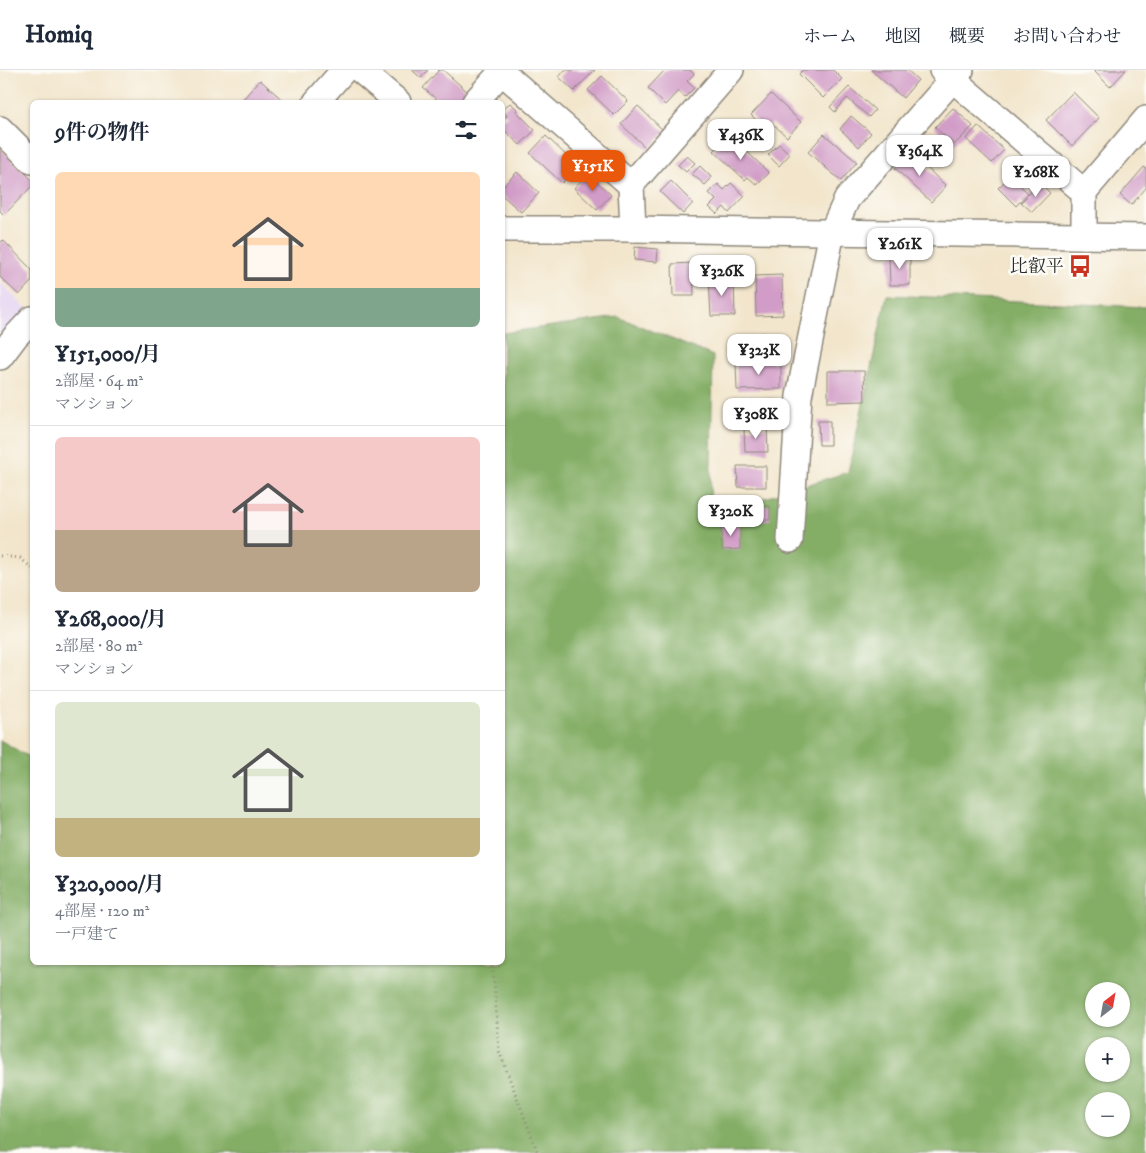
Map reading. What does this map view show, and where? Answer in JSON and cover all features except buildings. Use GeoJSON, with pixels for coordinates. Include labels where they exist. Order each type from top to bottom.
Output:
{"type":"FeatureCollection","features":[{"type":"Feature","properties":{"kind":"street"},"geometry":{"type":"LineString","coordinates":[[318,100],[344,70]]}},
{"type":"Feature","properties":{"kind":"street"},"geometry":{"type":"LineString","coordinates":[[360,70],[396,100]]}},
{"type":"Feature","properties":{"kind":"street"},"geometry":{"type":"LineString","coordinates":[[477,100],[503,71],[631,185]]}},
{"type":"Feature","properties":{"kind":"street"},"geometry":{"type":"LineString","coordinates":[[633,229],[631,185],[727,71]]}},
{"type":"Feature","properties":{"kind":"street"},"geometry":{"type":"LineString","coordinates":[[790,540],[799,396],[832,232],[847,199],[952,73],[1084,192]]}},
{"type":"Feature","properties":{"kind":"street"},"geometry":{"type":"LineString","coordinates":[[1084,236],[1084,192],[1146,119]]}},
{"type":"Feature","properties":{"kind":"street"},"geometry":{"type":"LineString","coordinates":[[0,129],[30,159]]}},
{"type":"Feature","properties":{"kind":"street"},"geometry":{"type":"LineString","coordinates":[[505,229],[633,229],[1146,237]]}},
{"type":"Feature","properties":{"kind":"street"},"geometry":{"type":"LineString","coordinates":[[0,357],[30,321]]}},
{"type":"Feature","properties":{"kind":"path"},"geometry":{"type":"LineString","coordinates":[[0,556],[20,558],[30,566]]}},
{"type":"Feature","properties":{"kind":"path"},"geometry":{"type":"LineString","coordinates":[[492,965],[499,1051],[538,1153]]}},
{"type":"Feature","properties":{"kind":"shaded area"},"geometry":{"type":"Polygon","coordinates":[[[0,282],[28,310],[0,337],[0,282]]]}},
{"type":"Feature","properties":{"kind":"green space"},"geometry":{"type":"Polygon","coordinates":[[[887,295],[1146,307],[1146,1153],[0,1153],[0,740],[30,758],[30,965],[505,965],[505,333],[618,317],[713,356],[710,515],[848,472],[887,295]]]}},
{"type":"Feature","properties":{"kind":"place","name":"比叡平"},"geometry":{"type":"Point","coordinates":[1080,266]}}]}
